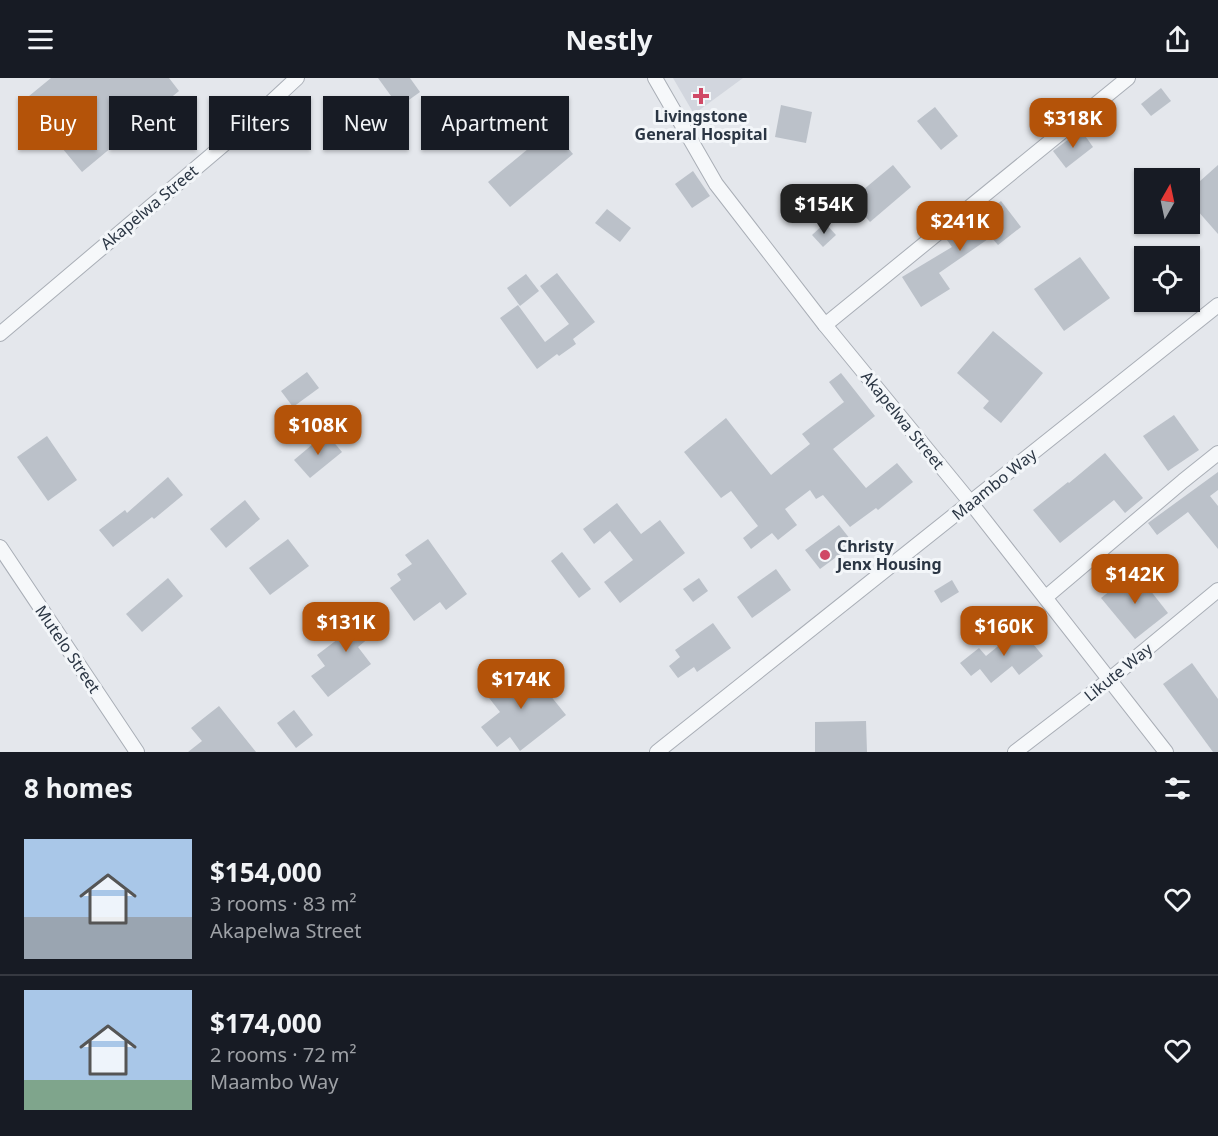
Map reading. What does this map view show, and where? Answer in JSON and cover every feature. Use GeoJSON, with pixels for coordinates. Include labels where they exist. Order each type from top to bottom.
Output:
{"type":"FeatureCollection","features":[{"type":"Feature","properties":{"kind":"street","name":"Akapelwa Street"},"geometry":{"type":"LineString","coordinates":[[0,334],[241,130],[297,78]]}},
{"type":"Feature","properties":{"kind":"street","name":"Akapelwa Street"},"geometry":{"type":"LineString","coordinates":[[655,78],[716,184],[825,325],[1046,597],[1166,752]]}},
{"type":"Feature","properties":{"kind":"street"},"geometry":{"type":"LineString","coordinates":[[825,325],[1128,78]]}},
{"type":"Feature","properties":{"kind":"street","name":"Maambo Way"},"geometry":{"type":"LineString","coordinates":[[657,752],[1218,305]]}},
{"type":"Feature","properties":{"kind":"street"},"geometry":{"type":"LineString","coordinates":[[1046,597],[1218,453]]}},
{"type":"Feature","properties":{"kind":"street","name":"Mutelo Street"},"geometry":{"type":"LineString","coordinates":[[0,547],[137,752]]}},
{"type":"Feature","properties":{"kind":"street","name":"Likute Way"},"geometry":{"type":"LineString","coordinates":[[1015,752],[1109,680],[1218,590]]}},
{"type":"Feature","properties":{"kind":"shaded area","name":"Livingstone General Hospital"},"geometry":{"type":"Polygon","coordinates":[[[673,78],[743,78],[694,114],[673,78]]]}},
{"type":"Feature","properties":{"kind":"building"},"geometry":{"type":"Polygon","coordinates":[[[51,78],[169,78],[179,91],[173,96],[109,96],[109,150],[82,172],[64,150],[97,150],[97,96],[29,96],[51,78]]]}},
{"type":"Feature","properties":{"kind":"building"},"geometry":{"type":"Polygon","coordinates":[[[378,78],[410,78],[420,92],[409,100],[409,96],[391,96],[378,78]]]}},
{"type":"Feature","properties":{"kind":"building"},"geometry":{"type":"Polygon","coordinates":[[[1161,88],[1171,101],[1151,116],[1141,104],[1161,88]]]}},
{"type":"Feature","properties":{"kind":"building"},"geometry":{"type":"Polygon","coordinates":[[[781,105],[812,112],[806,143],[775,137],[781,105]]]}},
{"type":"Feature","properties":{"kind":"building"},"geometry":{"type":"Polygon","coordinates":[[[935,107],[958,136],[941,150],[917,121],[935,107]]]}},
{"type":"Feature","properties":{"kind":"building"},"geometry":{"type":"Polygon","coordinates":[[[1081,130],[1093,147],[1066,168],[1053,151],[1081,130]]]}},
{"type":"Feature","properties":{"kind":"building"},"geometry":{"type":"Polygon","coordinates":[[[569,149],[573,154],[510,207],[488,182],[527,150],[569,149]]]}},
{"type":"Feature","properties":{"kind":"building"},"geometry":{"type":"Polygon","coordinates":[[[893,165],[911,187],[870,222],[851,200],[893,165]]]}},
{"type":"Feature","properties":{"kind":"building"},"geometry":{"type":"Polygon","coordinates":[[[1218,165],[1218,234],[1200,213],[1200,181],[1218,165]]]}},
{"type":"Feature","properties":{"kind":"building"},"geometry":{"type":"Polygon","coordinates":[[[693,171],[710,196],[692,208],[675,184],[693,171]]]}},
{"type":"Feature","properties":{"kind":"building"},"geometry":{"type":"Polygon","coordinates":[[[1001,201],[1021,227],[998,245],[991,237],[939,273],[950,289],[921,307],[902,277],[952,247],[947,240],[962,229],[963,231],[1001,201]]]}},
{"type":"Feature","properties":{"kind":"building"},"geometry":{"type":"Polygon","coordinates":[[[607,209],[631,228],[620,242],[595,223],[607,209]]]}},
{"type":"Feature","properties":{"kind":"building"},"geometry":{"type":"Polygon","coordinates":[[[825,223],[836,235],[823,247],[812,235],[825,223]]]}},
{"type":"Feature","properties":{"kind":"building"},"geometry":{"type":"Polygon","coordinates":[[[1080,257],[1110,298],[1064,331],[1034,289],[1080,257]]]}},
{"type":"Feature","properties":{"kind":"building"},"geometry":{"type":"Polygon","coordinates":[[[557,273],[595,322],[573,339],[576,344],[559,356],[557,354],[537,369],[500,318],[518,305],[545,342],[569,324],[540,286],[557,273]]]}},
{"type":"Feature","properties":{"kind":"building"},"geometry":{"type":"Polygon","coordinates":[[[526,274],[539,291],[520,306],[507,288],[526,274]]]}},
{"type":"Feature","properties":{"kind":"building"},"geometry":{"type":"Polygon","coordinates":[[[993,331],[1043,373],[1001,423],[983,408],[989,401],[957,373],[993,331]]]}},
{"type":"Feature","properties":{"kind":"building"},"geometry":{"type":"Polygon","coordinates":[[[307,372],[319,388],[293,407],[281,391],[307,372]]]}},
{"type":"Feature","properties":{"kind":"building"},"geometry":{"type":"Polygon","coordinates":[[[841,373],[875,416],[833,449],[866,488],[897,463],[913,482],[878,510],[876,508],[850,527],[823,495],[816,499],[810,490],[785,509],[797,525],[778,540],[772,533],[751,549],[743,538],[758,526],[731,491],[721,498],[684,452],[726,418],[771,475],[810,444],[802,434],[844,402],[829,382],[841,373]]]}},
{"type":"Feature","properties":{"kind":"building"},"geometry":{"type":"Polygon","coordinates":[[[1174,415],[1199,450],[1168,471],[1143,436],[1174,415]]]}},
{"type":"Feature","properties":{"kind":"building"},"geometry":{"type":"Polygon","coordinates":[[[326,433],[342,452],[310,478],[294,460],[326,433]]]}},
{"type":"Feature","properties":{"kind":"building"},"geometry":{"type":"Polygon","coordinates":[[[47,436],[77,480],[48,501],[17,457],[47,436]]]}},
{"type":"Feature","properties":{"kind":"building"},"geometry":{"type":"Polygon","coordinates":[[[1105,453],[1143,498],[1125,513],[1114,500],[1060,543],[1033,510],[1105,453]]]}},
{"type":"Feature","properties":{"kind":"building"},"geometry":{"type":"Polygon","coordinates":[[[1218,472],[1218,490],[1210,496],[1218,506],[1218,549],[1188,512],[1157,535],[1148,523],[1218,472]]]}},
{"type":"Feature","properties":{"kind":"building"},"geometry":{"type":"Polygon","coordinates":[[[168,477],[183,495],[154,519],[152,517],[113,547],[99,530],[125,510],[127,513],[168,477]]]}},
{"type":"Feature","properties":{"kind":"building"},"geometry":{"type":"Polygon","coordinates":[[[245,500],[260,519],[226,548],[210,529],[245,500]]]}},
{"type":"Feature","properties":{"kind":"building"},"geometry":{"type":"Polygon","coordinates":[[[617,503],[641,534],[660,520],[685,553],[620,603],[604,582],[633,560],[610,531],[594,544],[583,529],[617,503]]]}},
{"type":"Feature","properties":{"kind":"building"},"geometry":{"type":"Polygon","coordinates":[[[839,525],[854,544],[820,569],[805,550],[839,525]]]}},
{"type":"Feature","properties":{"kind":"building"},"geometry":{"type":"Polygon","coordinates":[[[288,539],[309,566],[270,595],[249,568],[288,539]]]}},
{"type":"Feature","properties":{"kind":"building"},"geometry":{"type":"Polygon","coordinates":[[[428,539],[467,594],[446,610],[440,602],[414,621],[390,588],[401,580],[397,574],[412,564],[405,555],[428,539]]]}},
{"type":"Feature","properties":{"kind":"building"},"geometry":{"type":"Polygon","coordinates":[[[562,552],[591,589],[579,598],[551,561],[562,552]]]}},
{"type":"Feature","properties":{"kind":"building"},"geometry":{"type":"Polygon","coordinates":[[[776,569],[791,590],[752,618],[737,597],[776,569]]]}},
{"type":"Feature","properties":{"kind":"building"},"geometry":{"type":"Polygon","coordinates":[[[1135,571],[1168,613],[1135,639],[1101,598],[1135,571]]]}},
{"type":"Feature","properties":{"kind":"building"},"geometry":{"type":"Polygon","coordinates":[[[168,578],[183,596],[142,632],[126,614],[168,578]]]}},
{"type":"Feature","properties":{"kind":"building"},"geometry":{"type":"Polygon","coordinates":[[[699,578],[708,591],[693,602],[683,589],[699,578]]]}},
{"type":"Feature","properties":{"kind":"building"},"geometry":{"type":"Polygon","coordinates":[[[952,580],[959,592],[941,603],[934,591],[952,580]]]}},
{"type":"Feature","properties":{"kind":"building"},"geometry":{"type":"Polygon","coordinates":[[[362,604],[381,628],[358,647],[371,664],[328,697],[311,676],[325,666],[317,655],[355,626],[347,616],[362,604]]]}},
{"type":"Feature","properties":{"kind":"building"},"geometry":{"type":"Polygon","coordinates":[[[713,623],[731,648],[697,672],[694,667],[678,678],[669,666],[680,657],[675,650],[713,623]]]}},
{"type":"Feature","properties":{"kind":"building"},"geometry":{"type":"Polygon","coordinates":[[[1020,628],[1043,656],[1019,675],[1012,666],[991,683],[980,669],[971,676],[960,663],[979,648],[986,656],[1020,628]]]}},
{"type":"Feature","properties":{"kind":"building"},"geometry":{"type":"Polygon","coordinates":[[[1192,663],[1218,699],[1218,752],[1213,752],[1163,684],[1192,663]]]}},
{"type":"Feature","properties":{"kind":"building"},"geometry":{"type":"Polygon","coordinates":[[[525,664],[566,715],[520,751],[510,737],[497,747],[481,727],[500,712],[486,694],[525,664]]]}},
{"type":"Feature","properties":{"kind":"building"},"geometry":{"type":"Polygon","coordinates":[[[219,706],[256,752],[188,752],[202,741],[191,728],[219,706]]]}},
{"type":"Feature","properties":{"kind":"building"},"geometry":{"type":"Polygon","coordinates":[[[294,710],[313,735],[296,748],[277,723],[294,710]]]}},
{"type":"Feature","properties":{"kind":"building"},"geometry":{"type":"Polygon","coordinates":[[[866,721],[867,752],[815,752],[815,722],[866,721]]]}},
{"type":"Feature","properties":{"kind":"place","name":"Livingstone General Hospital"},"geometry":{"type":"Point","coordinates":[701,96]}},
{"type":"Feature","properties":{"kind":"place","name":"Christy Jenx Housing"},"geometry":{"type":"Point","coordinates":[825,555]}}]}
